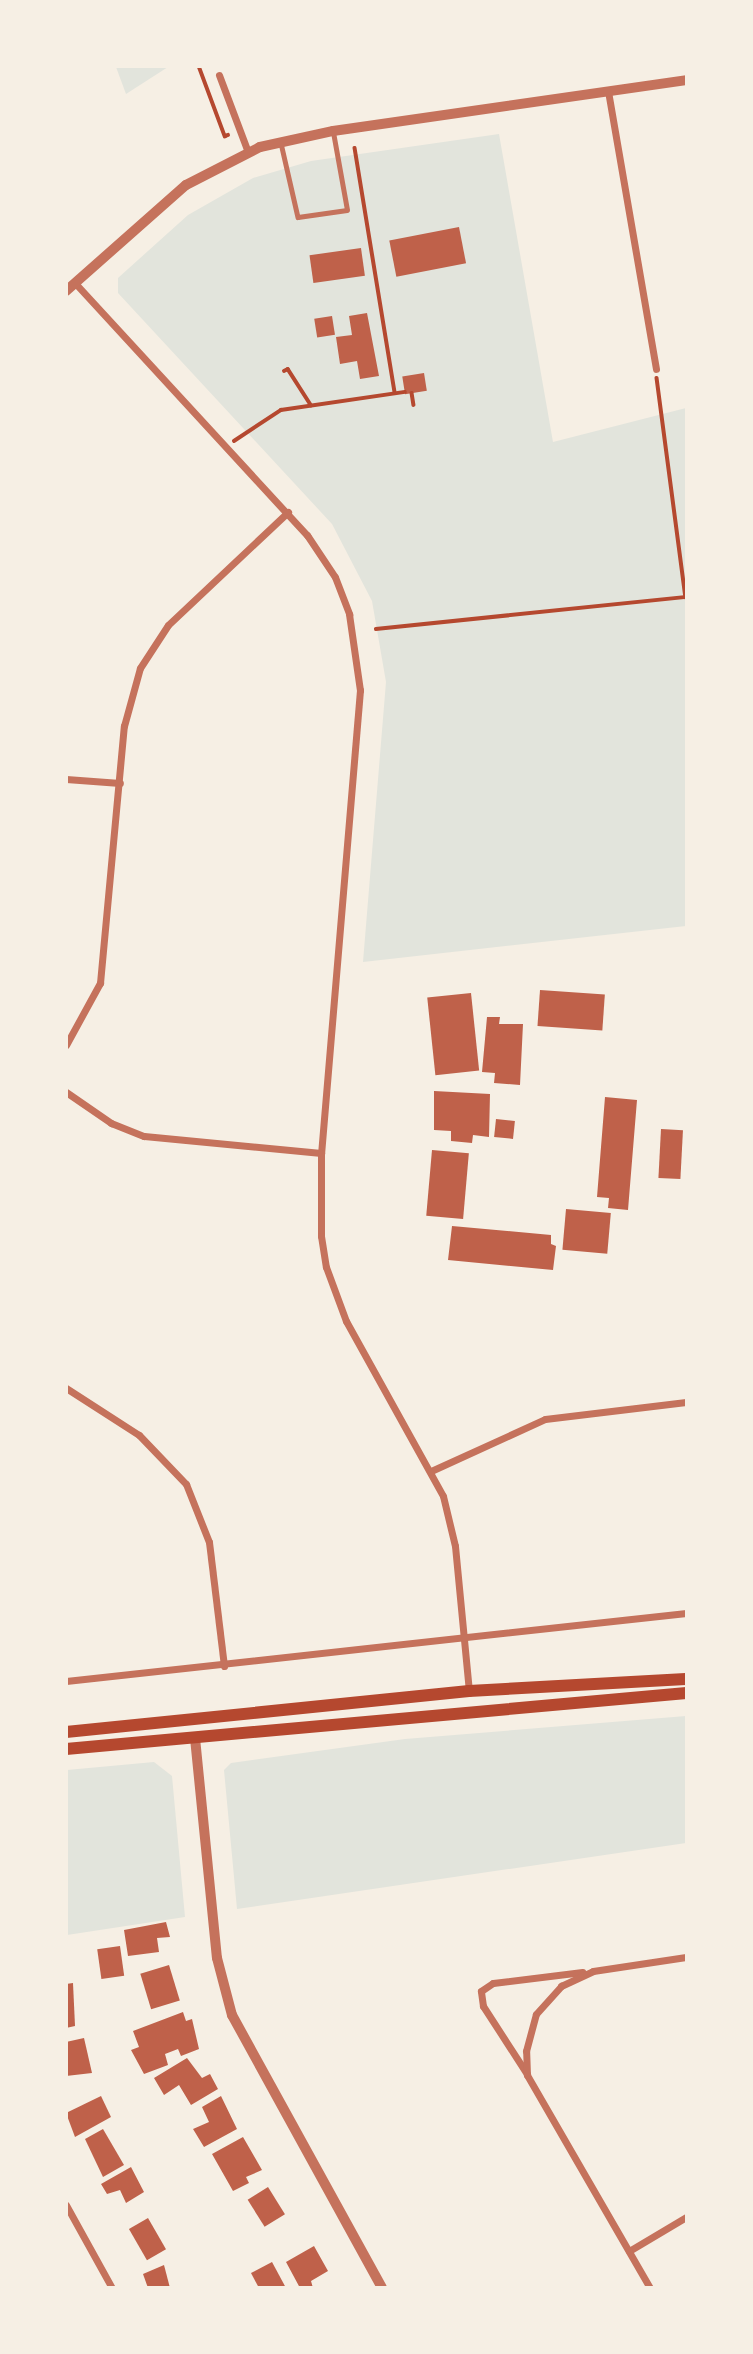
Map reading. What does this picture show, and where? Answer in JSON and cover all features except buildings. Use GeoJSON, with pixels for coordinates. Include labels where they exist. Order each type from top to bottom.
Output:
{"type":"FeatureCollection","features":[{"type":"Feature","properties":{"kind":"main road"},"geometry":{"type":"LineString","coordinates":[[66,1732],[469,1691],[687,1679]]}},
{"type":"Feature","properties":{"kind":"main road"},"geometry":{"type":"LineString","coordinates":[[469,1691],[516,1706]]}},
{"type":"Feature","properties":{"kind":"main road"},"geometry":{"type":"LineString","coordinates":[[433,1714],[469,1691]]}},
{"type":"Feature","properties":{"kind":"main road"},"geometry":{"type":"LineString","coordinates":[[66,1749],[516,1706],[687,1693]]}},
{"type":"Feature","properties":{"kind":"main road"},"geometry":{"type":"LineString","coordinates":[[195,1738],[221,1718]]}},
{"type":"Feature","properties":{"kind":"main road"},"geometry":{"type":"LineString","coordinates":[[167,1723],[195,1738]]}},
{"type":"Feature","properties":{"kind":"street"},"geometry":{"type":"LineString","coordinates":[[219,75],[248,152]]}},
{"type":"Feature","properties":{"kind":"street"},"geometry":{"type":"LineString","coordinates":[[469,1691],[452,1528],[431,1471],[337,1300],[321,1236],[321,1153],[360,678],[356,639],[341,590],[319,550],[288,512],[226,446],[71,287],[186,185],[248,152],[281,141],[333,131],[687,80]]}},
{"type":"Feature","properties":{"kind":"street"},"geometry":{"type":"LineString","coordinates":[[608,91],[656,369]]}},
{"type":"Feature","properties":{"kind":"street"},"geometry":{"type":"LineString","coordinates":[[66,1045],[100,982],[128,705],[148,654],[184,608],[288,512]]}},
{"type":"Feature","properties":{"kind":"street"},"geometry":{"type":"LineString","coordinates":[[66,779],[120,783]]}},
{"type":"Feature","properties":{"kind":"street"},"geometry":{"type":"LineString","coordinates":[[66,1092],[111,1123],[144,1136],[321,1153]]}},
{"type":"Feature","properties":{"kind":"street"},"geometry":{"type":"LineString","coordinates":[[66,1388],[139,1435],[186,1484],[209,1542],[224,1666]]}},
{"type":"Feature","properties":{"kind":"street"},"geometry":{"type":"LineString","coordinates":[[431,1471],[545,1419],[687,1402]]}},
{"type":"Feature","properties":{"kind":"street"},"geometry":{"type":"LineString","coordinates":[[66,1681],[464,1640],[687,1613]]}},
{"type":"Feature","properties":{"kind":"street"},"geometry":{"type":"LineString","coordinates":[[195,1738],[216,1945],[232,2015],[382,2287]]}},
{"type":"Feature","properties":{"kind":"street"},"geometry":{"type":"LineString","coordinates":[[650,2287],[527,2074],[483,2006],[481,1991],[493,1983],[687,1957]]}},
{"type":"Feature","properties":{"kind":"street"},"geometry":{"type":"LineString","coordinates":[[527,2074],[527,2039],[536,2014],[561,1986],[593,1971]]}},
{"type":"Feature","properties":{"kind":"street"},"geometry":{"type":"LineString","coordinates":[[66,2205],[112,2287]]}},
{"type":"Feature","properties":{"kind":"street"},"geometry":{"type":"LineString","coordinates":[[629,2251],[687,2217]]}},
{"type":"Feature","properties":{"kind":"lane"},"geometry":{"type":"LineString","coordinates":[[216,66],[219,75]]}},
{"type":"Feature","properties":{"kind":"lane"},"geometry":{"type":"LineString","coordinates":[[281,141],[298,217],[346,210],[333,131]]}},
{"type":"Feature","properties":{"kind":"path"},"geometry":{"type":"LineString","coordinates":[[199,66],[225,136],[229,134]]}},
{"type":"Feature","properties":{"kind":"path"},"geometry":{"type":"LineString","coordinates":[[355,148],[395,393]]}},
{"type":"Feature","properties":{"kind":"path"},"geometry":{"type":"LineString","coordinates":[[284,371],[288,369],[311,405]]}},
{"type":"Feature","properties":{"kind":"path"},"geometry":{"type":"LineString","coordinates":[[376,629],[686,597],[656,369]]}},
{"type":"Feature","properties":{"kind":"path"},"geometry":{"type":"LineString","coordinates":[[226,446],[281,410],[405,391]]}},
{"type":"Feature","properties":{"kind":"path"},"geometry":{"type":"LineString","coordinates":[[412,393],[414,405]]}},
{"type":"Feature","properties":{"kind":"shaded area"},"geometry":{"type":"Polygon","coordinates":[[[116,66],[168,67],[126,94],[116,66]]]}},
{"type":"Feature","properties":{"kind":"shaded area"},"geometry":{"type":"Polygon","coordinates":[[[499,134],[553,442],[686,408],[686,926],[363,962],[386,682],[372,601],[332,524],[118,293],[118,278],[188,215],[253,178],[311,161],[499,134]]]}},
{"type":"Feature","properties":{"kind":"shaded area"},"geometry":{"type":"Polygon","coordinates":[[[686,1716],[686,1843],[237,1909],[224,1770],[231,1763],[405,1739],[686,1716]]]}},
{"type":"Feature","properties":{"kind":"shaded area"},"geometry":{"type":"Polygon","coordinates":[[[154,1762],[172,1776],[185,1917],[67,1935],[67,1770],[154,1762]]]}}]}
